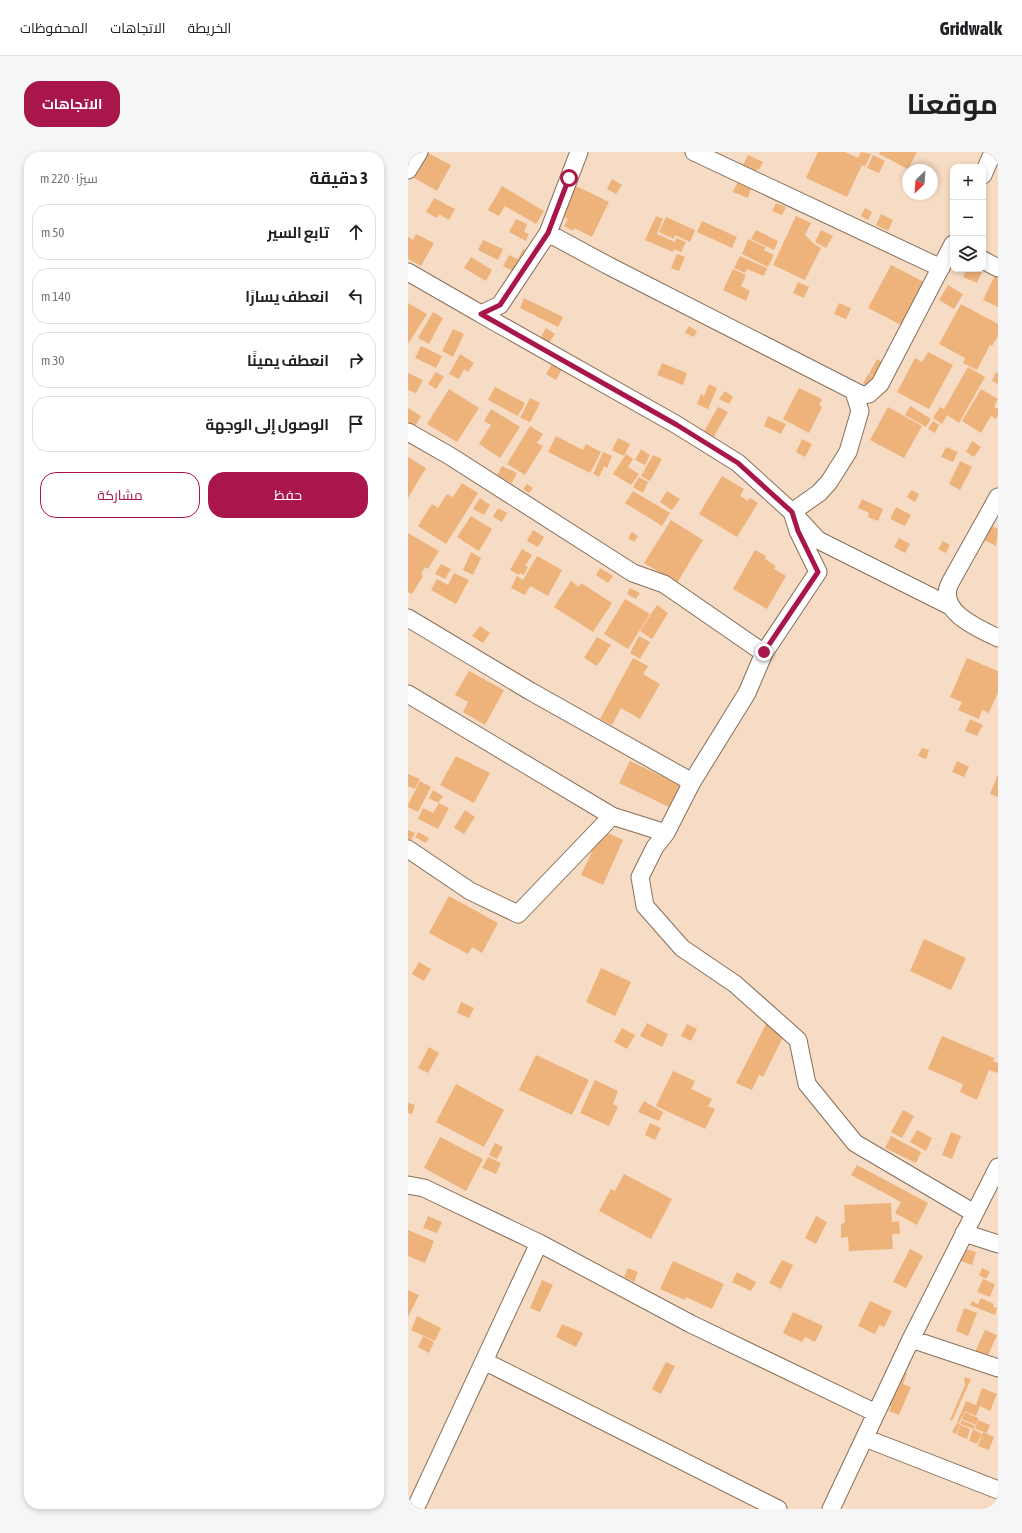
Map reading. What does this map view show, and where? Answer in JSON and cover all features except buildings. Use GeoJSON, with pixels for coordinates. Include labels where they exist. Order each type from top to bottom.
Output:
{"type":"FeatureCollection","features":[{"type":"Feature","properties":{"kind":"street"},"geometry":{"type":"LineString","coordinates":[[408,170],[419,152]]}},
{"type":"Feature","properties":{"kind":"street"},"geometry":{"type":"LineString","coordinates":[[481,314],[500,305],[548,233],[579,152]]}},
{"type":"Feature","properties":{"kind":"street"},"geometry":{"type":"LineString","coordinates":[[694,152],[942,268]]}},
{"type":"Feature","properties":{"kind":"street"},"geometry":{"type":"LineString","coordinates":[[986,168],[993,152]]}},
{"type":"Feature","properties":{"kind":"street"},"geometry":{"type":"LineString","coordinates":[[548,233],[620,272],[862,395],[869,394],[880,384],[950,251]]}},
{"type":"Feature","properties":{"kind":"street"},"geometry":{"type":"LineString","coordinates":[[986,262],[998,268]]}},
{"type":"Feature","properties":{"kind":"street"},"geometry":{"type":"LineString","coordinates":[[408,272],[677,425],[738,463],[792,512],[818,540],[950,606],[973,625],[998,638]]}},
{"type":"Feature","properties":{"kind":"street"},"geometry":{"type":"LineString","coordinates":[[792,512],[819,493],[829,482],[848,452],[860,411],[854,392]]}},
{"type":"Feature","properties":{"kind":"street"},"geometry":{"type":"LineString","coordinates":[[408,432],[450,456],[633,573],[664,584],[764,652]]}},
{"type":"Feature","properties":{"kind":"street"},"geometry":{"type":"LineString","coordinates":[[950,606],[946,597],[947,590],[998,497]]}},
{"type":"Feature","properties":{"kind":"street"},"geometry":{"type":"LineString","coordinates":[[792,512],[798,531],[818,572],[764,652],[747,693],[692,782],[666,833],[655,847],[640,877],[645,906],[682,948],[735,984],[798,1040],[807,1084],[855,1143],[974,1213]]}},
{"type":"Feature","properties":{"kind":"street"},"geometry":{"type":"LineString","coordinates":[[408,618],[530,691],[692,782]]}},
{"type":"Feature","properties":{"kind":"street"},"geometry":{"type":"LineString","coordinates":[[408,694],[612,816],[666,833]]}},
{"type":"Feature","properties":{"kind":"street"},"geometry":{"type":"LineString","coordinates":[[408,849],[470,891],[518,914],[612,816]]}},
{"type":"Feature","properties":{"kind":"street"},"geometry":{"type":"LineString","coordinates":[[831,1509],[911,1340],[998,1167]]}},
{"type":"Feature","properties":{"kind":"street"},"geometry":{"type":"LineString","coordinates":[[408,1185],[424,1188],[540,1243],[691,1324],[876,1413]]}},
{"type":"Feature","properties":{"kind":"street"},"geometry":{"type":"LineString","coordinates":[[964,1233],[998,1244]]}},
{"type":"Feature","properties":{"kind":"street"},"geometry":{"type":"LineString","coordinates":[[415,1506],[540,1243]]}},
{"type":"Feature","properties":{"kind":"street"},"geometry":{"type":"LineString","coordinates":[[911,1340],[998,1368]]}},
{"type":"Feature","properties":{"kind":"street"},"geometry":{"type":"LineString","coordinates":[[484,1361],[778,1509]]}},
{"type":"Feature","properties":{"kind":"street"},"geometry":{"type":"LineString","coordinates":[[865,1438],[998,1490]]}},
{"type":"Feature","properties":{"kind":"route"},"geometry":{"type":"LineString","coordinates":[[569,178],[566,188],[556,208],[548,233],[500,305],[481,314],[542,350],[677,425],[738,463],[792,512],[798,531],[818,572],[764,652]]}}]}
